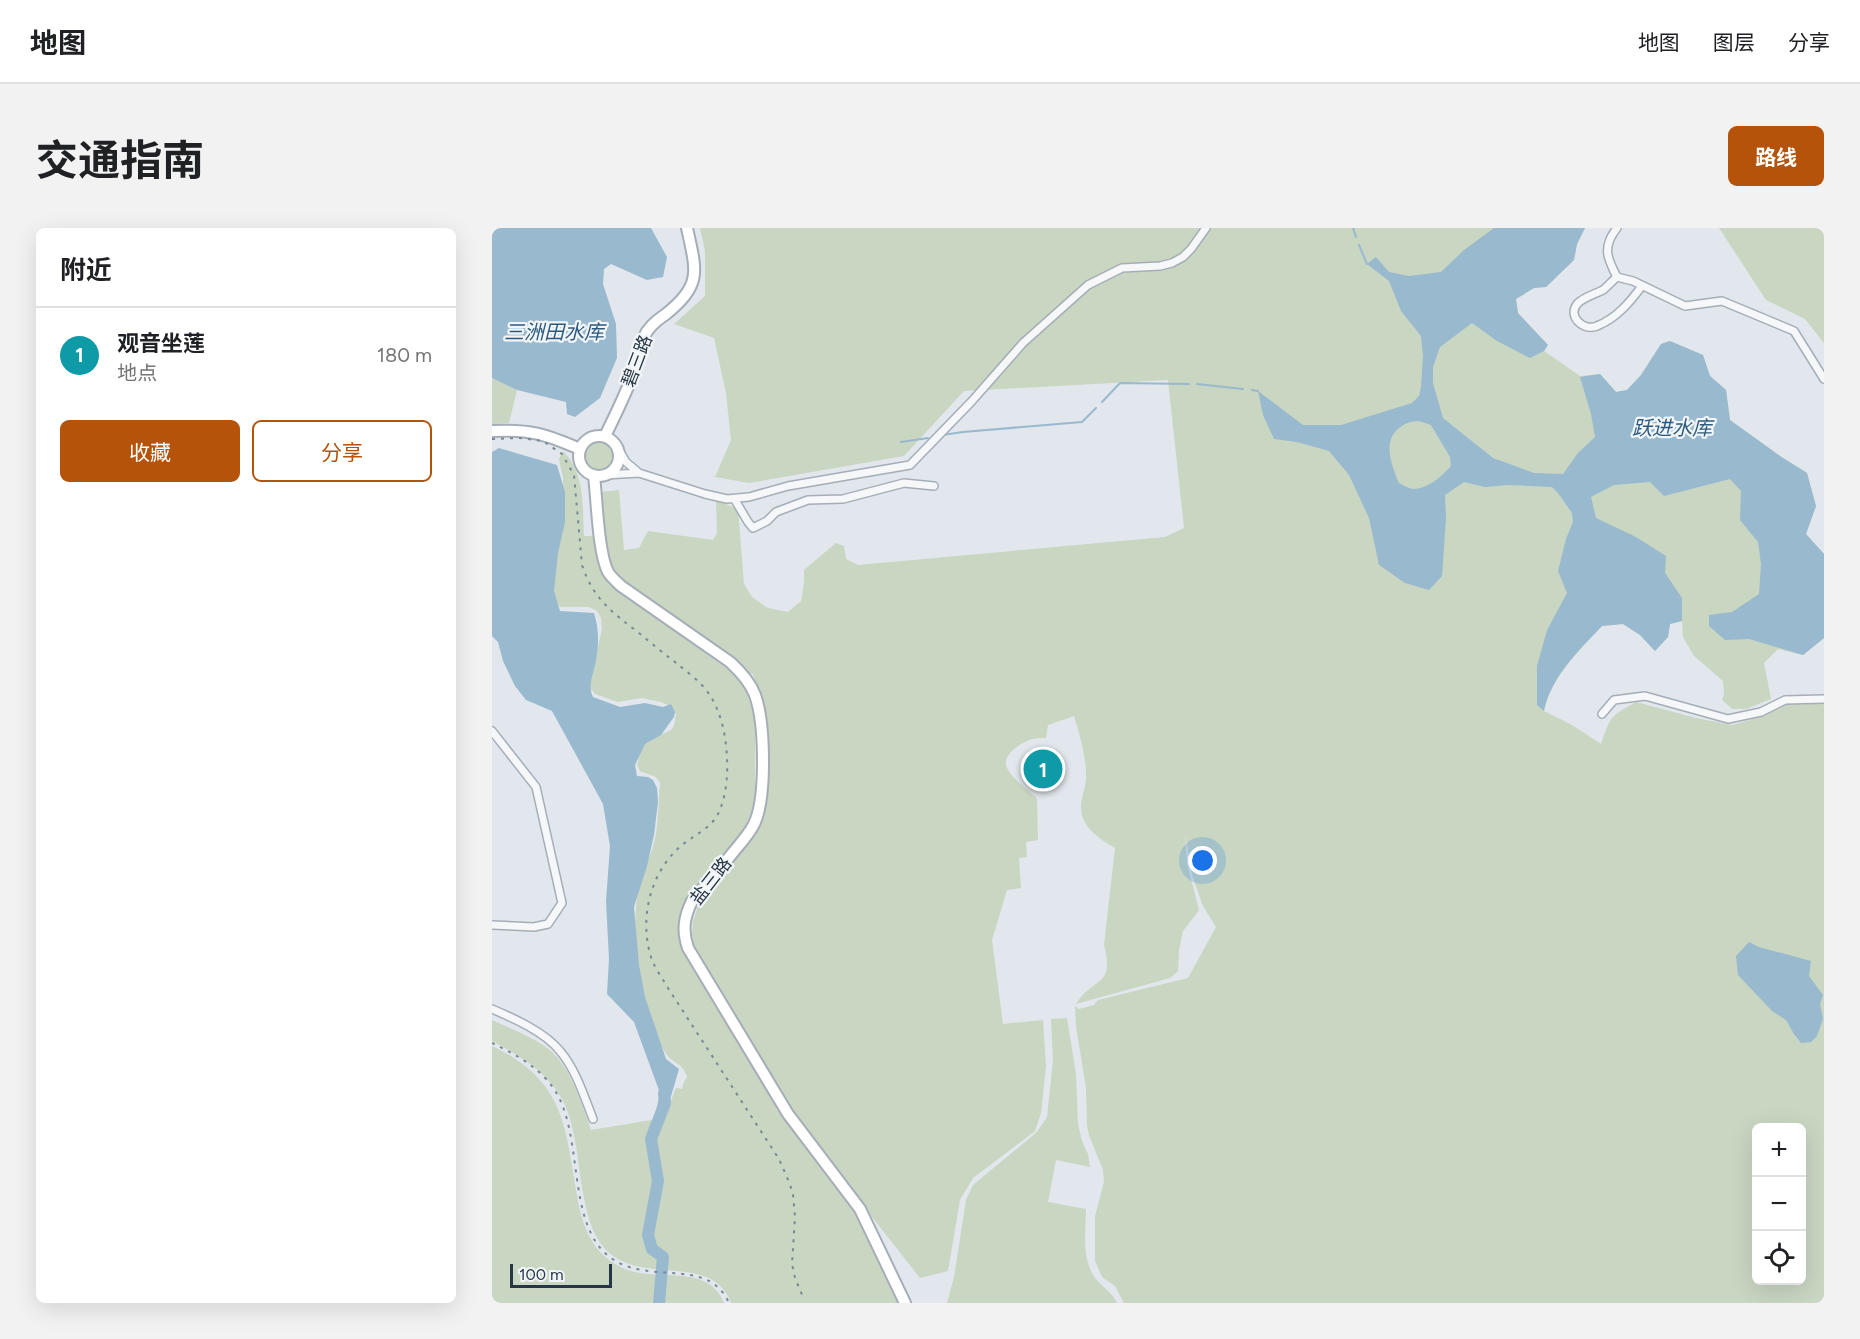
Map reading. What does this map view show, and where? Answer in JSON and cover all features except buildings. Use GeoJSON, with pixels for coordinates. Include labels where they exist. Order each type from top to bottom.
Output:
{"type":"FeatureCollection","features":[{"type":"Feature","properties":{"kind":"main road","name":"碧三路"},"geometry":{"type":"LineString","coordinates":[[605,436],[640,355],[644,336],[653,324],[681,302],[693,282],[695,270],[687,228]]}},
{"type":"Feature","properties":{"kind":"main road"},"geometry":{"type":"LineString","coordinates":[[492,431],[531,431],[580,449]]}},
{"type":"Feature","properties":{"kind":"main road"},"geometry":{"type":"LineString","coordinates":[[605,436],[614,441],[619,450],[618,465],[614,470],[600,476],[586,471],[580,464],[580,449],[585,440],[605,436]]}},
{"type":"Feature","properties":{"kind":"main road","name":"盐三路"},"geometry":{"type":"LineString","coordinates":[[600,476],[603,555],[611,577],[730,662],[750,686],[758,707],[763,780],[758,815],[748,834],[692,901],[684,925],[688,948],[788,1114],[860,1209],[905,1303]]}},
{"type":"Feature","properties":{"kind":"street"},"geometry":{"type":"LineString","coordinates":[[619,450],[626,462],[639,472],[718,498],[735,500],[789,486],[910,465],[972,401],[1023,343],[1088,285],[1122,268],[1172,263],[1191,249],[1206,228]]}},
{"type":"Feature","properties":{"kind":"street"},"geometry":{"type":"LineString","coordinates":[[1617,228],[1609,238],[1607,256],[1617,277],[1685,306],[1722,301],[1794,331],[1824,380]]}},
{"type":"Feature","properties":{"kind":"street"},"geometry":{"type":"LineString","coordinates":[[1617,277],[1603,289],[1579,302],[1574,308],[1574,317],[1581,326],[1597,327],[1615,316],[1642,286]]}},
{"type":"Feature","properties":{"kind":"street"},"geometry":{"type":"LineString","coordinates":[[600,476],[639,472]]}},
{"type":"Feature","properties":{"kind":"street"},"geometry":{"type":"LineString","coordinates":[[735,500],[753,528],[776,512],[808,500],[843,499],[904,483],[934,486]]}},
{"type":"Feature","properties":{"kind":"street"},"geometry":{"type":"LineString","coordinates":[[1602,714],[1614,700],[1632,696],[1644,696],[1728,719],[1761,712],[1785,700],[1824,699]]}},
{"type":"Feature","properties":{"kind":"street"},"geometry":{"type":"LineString","coordinates":[[492,731],[536,787],[562,903],[548,924],[534,927],[492,925]]}},
{"type":"Feature","properties":{"kind":"street"},"geometry":{"type":"LineString","coordinates":[[492,1009],[526,1024],[560,1049],[575,1073],[593,1119]]}},
{"type":"Feature","properties":{"kind":"green space"},"geometry":{"type":"Polygon","coordinates":[[[700,228],[1585,228],[1577,244],[1574,260],[1546,287],[1534,288],[1516,299],[1518,313],[1548,345],[1544,351],[1580,376],[1600,374],[1616,392],[1627,390],[1641,375],[1661,344],[1670,341],[1703,355],[1710,376],[1726,390],[1730,420],[1807,473],[1816,506],[1806,534],[1824,554],[1824,638],[1803,655],[1778,649],[1764,663],[1771,699],[1746,709],[1732,709],[1722,700],[1723,681],[1694,656],[1683,637],[1682,621],[1670,624],[1668,637],[1655,651],[1640,635],[1623,624],[1602,626],[1584,645],[1559,676],[1544,711],[1572,725],[1601,744],[1612,718],[1636,702],[1732,725],[1766,715],[1792,701],[1824,703],[1824,1303],[1124,1303],[1115,1286],[1102,1277],[1095,1261],[1095,1216],[1104,1182],[1103,1170],[1087,1125],[1086,1088],[1075,1006],[1079,1009],[1094,1005],[1098,1000],[1188,978],[1216,927],[1203,906],[1192,875],[1185,834],[1187,863],[1199,910],[1183,931],[1178,971],[1170,978],[1076,1004],[1101,980],[1107,968],[1104,945],[1115,848],[1092,832],[1084,821],[1081,804],[1086,780],[1085,764],[1074,716],[1048,725],[1046,738],[1032,739],[1022,743],[1009,754],[1006,763],[1012,776],[1037,798],[1038,840],[1026,842],[1027,857],[1019,858],[1021,888],[1007,890],[992,940],[1003,1024],[1043,1020],[1046,1066],[1041,1113],[1035,1131],[973,1178],[960,1200],[948,1271],[920,1278],[818,1148],[776,1088],[694,948],[693,921],[698,906],[741,852],[756,830],[764,811],[768,790],[766,731],[753,674],[745,672],[640,597],[616,576],[607,547],[601,492],[619,490],[624,550],[639,548],[648,531],[713,540],[717,533],[716,500],[738,509],[744,584],[752,597],[768,608],[788,612],[801,601],[804,570],[836,543],[844,546],[846,559],[858,565],[1165,537],[1184,528],[1168,380],[964,391],[904,456],[749,483],[715,477],[731,440],[726,393],[714,338],[674,324],[705,296],[705,251],[700,228]]]}},
{"type":"Feature","properties":{"kind":"green space"},"geometry":{"type":"Polygon","coordinates":[[[1719,228],[1824,228],[1824,343],[1805,319],[1766,300],[1719,228]]]}},
{"type":"Feature","properties":{"kind":"green space"},"geometry":{"type":"Polygon","coordinates":[[[492,378],[517,390],[509,423],[492,424],[492,378]]]}},
{"type":"Feature","properties":{"kind":"green space"},"geometry":{"type":"Polygon","coordinates":[[[599,442],[609,446],[613,456],[609,466],[599,470],[589,466],[585,456],[589,446],[599,442]]]}},
{"type":"Feature","properties":{"kind":"green space"},"geometry":{"type":"Polygon","coordinates":[[[563,451],[576,470],[579,480],[583,502],[584,536],[596,536],[605,576],[613,586],[734,674],[745,689],[755,724],[755,794],[752,811],[741,835],[689,902],[684,947],[689,960],[756,1073],[781,1111],[856,1209],[900,1303],[731,1303],[721,1287],[707,1277],[652,1269],[615,1258],[601,1244],[591,1224],[582,1188],[573,1131],[562,1099],[540,1072],[522,1058],[492,1041],[492,1020],[531,1038],[552,1052],[573,1083],[591,1130],[664,1118],[676,1088],[682,1089],[687,1077],[681,1066],[666,1054],[651,1023],[639,977],[635,938],[639,885],[655,839],[660,783],[654,776],[640,771],[637,765],[643,743],[672,729],[676,714],[670,706],[661,702],[642,698],[618,702],[595,694],[591,689],[590,682],[602,629],[601,618],[597,611],[589,607],[560,607],[553,597],[553,581],[563,515],[563,478],[559,459],[563,451]]]}},
{"type":"Feature","properties":{"kind":"green space"},"geometry":{"type":"Polygon","coordinates":[[[1067,1018],[1076,1074],[1078,1124],[1090,1167],[1056,1160],[1048,1202],[1086,1209],[1085,1244],[1088,1262],[1095,1278],[1117,1303],[947,1303],[954,1277],[966,1200],[973,1185],[1037,1132],[1047,1117],[1053,1061],[1051,1019],[1067,1018]]]}},
{"type":"Feature","properties":{"kind":"green space"},"geometry":{"type":"Polygon","coordinates":[[[492,1046],[516,1059],[534,1074],[547,1089],[557,1107],[569,1147],[582,1218],[591,1240],[601,1253],[619,1266],[634,1272],[699,1279],[718,1292],[724,1303],[492,1303],[492,1046]]]}},
{"type":"Feature","properties":{"kind":"water","name":"三洲田水库"},"geometry":{"type":"Polygon","coordinates":[[[492,228],[651,228],[667,257],[663,277],[647,280],[611,264],[604,269],[603,284],[616,324],[617,358],[600,398],[575,417],[567,414],[566,402],[517,390],[492,378],[492,228]]]}},
{"type":"Feature","properties":{"kind":"water","name":"跃进水库"},"geometry":{"type":"Polygon","coordinates":[[[1494,228],[1585,228],[1577,244],[1574,260],[1546,287],[1534,288],[1516,299],[1518,313],[1548,345],[1544,351],[1530,358],[1497,341],[1472,323],[1440,347],[1433,367],[1433,383],[1443,418],[1493,458],[1534,473],[1563,474],[1578,453],[1595,437],[1580,377],[1600,374],[1616,392],[1627,390],[1641,375],[1661,344],[1670,341],[1703,355],[1710,376],[1726,390],[1730,420],[1807,473],[1816,506],[1806,534],[1824,554],[1824,638],[1803,655],[1749,639],[1725,640],[1709,626],[1709,615],[1732,612],[1759,594],[1761,564],[1758,542],[1740,520],[1741,491],[1730,479],[1664,496],[1650,482],[1614,485],[1591,497],[1596,518],[1636,537],[1666,556],[1665,573],[1682,598],[1682,621],[1670,624],[1668,637],[1655,651],[1640,635],[1623,624],[1602,626],[1559,676],[1544,711],[1537,705],[1537,666],[1547,630],[1567,593],[1558,571],[1573,522],[1572,513],[1552,487],[1508,485],[1485,487],[1464,482],[1445,495],[1446,518],[1442,576],[1429,590],[1405,583],[1379,565],[1369,518],[1349,475],[1329,451],[1297,442],[1274,439],[1263,415],[1258,391],[1303,425],[1341,425],[1412,403],[1419,396],[1421,387],[1423,356],[1421,336],[1401,311],[1389,281],[1367,264],[1376,257],[1389,272],[1409,276],[1441,272],[1464,250],[1494,228]],[[1419,421],[1412,422],[1397,429],[1392,436],[1390,451],[1393,468],[1399,483],[1411,489],[1429,484],[1451,466],[1450,457],[1431,425],[1419,421]]]}},
{"type":"Feature","properties":{"kind":"water"},"geometry":{"type":"Polygon","coordinates":[[[499,448],[557,465],[565,492],[565,522],[558,553],[554,591],[560,611],[594,613],[598,642],[591,684],[593,697],[620,707],[645,703],[663,707],[671,704],[675,712],[661,735],[645,744],[635,765],[637,776],[653,780],[657,788],[658,802],[647,866],[634,907],[639,965],[645,997],[666,1059],[679,1069],[669,1103],[655,1116],[660,1093],[634,1022],[607,994],[609,959],[606,901],[610,846],[603,804],[552,711],[526,700],[515,686],[503,661],[498,642],[492,636],[492,452],[499,448]]]}},
{"type":"Feature","properties":{"kind":"water"},"geometry":{"type":"Polygon","coordinates":[[[1749,942],[1759,947],[1811,961],[1809,976],[1823,995],[1820,1004],[1823,1019],[1817,1036],[1811,1042],[1801,1043],[1786,1020],[1772,1011],[1738,975],[1736,956],[1749,942]]]}},
{"type":"Feature","properties":{"kind":"waterway"},"geometry":{"type":"LineString","coordinates":[[1353,228],[1356,237]]}},
{"type":"Feature","properties":{"kind":"waterway"},"geometry":{"type":"LineString","coordinates":[[1359,245],[1367,264]]}},
{"type":"Feature","properties":{"kind":"waterway"},"geometry":{"type":"LineString","coordinates":[[1102,402],[1120,383],[1189,384]]}},
{"type":"Feature","properties":{"kind":"waterway"},"geometry":{"type":"LineString","coordinates":[[1197,384],[1243,389]]}},
{"type":"Feature","properties":{"kind":"waterway"},"geometry":{"type":"LineString","coordinates":[[1252,390],[1258,391]]}},
{"type":"Feature","properties":{"kind":"waterway"},"geometry":{"type":"LineString","coordinates":[[942,435],[1082,422],[1096,408]]}},
{"type":"Feature","properties":{"kind":"waterway"},"geometry":{"type":"LineString","coordinates":[[901,442],[928,438]]}},
{"type":"Feature","properties":{"kind":"waterway"},"geometry":{"type":"LineString","coordinates":[[659,1303],[663,1257],[652,1249],[648,1235],[658,1181],[651,1139],[665,1103],[664,1093]]}},
{"type":"Feature","properties":{"kind":"railway"},"geometry":{"type":"LineString","coordinates":[[492,439],[520,438],[543,441],[562,454],[574,475],[582,565],[592,587],[612,612],[699,682],[711,697],[721,719],[727,758],[727,780],[723,802],[714,821],[682,845],[662,868],[650,896],[646,927],[648,942],[652,961],[666,985],[779,1159],[793,1194],[795,1217],[792,1264],[803,1297]]}},
{"type":"Feature","properties":{"kind":"railway"},"geometry":{"type":"LineString","coordinates":[[492,1043],[534,1068],[554,1089],[570,1130],[581,1202],[587,1224],[597,1243],[611,1258],[626,1266],[693,1275],[707,1280],[720,1289],[729,1303]]}},
{"type":"Feature","properties":{"kind":"place","name":"观音坐莲"},"geometry":{"type":"Point","coordinates":[1043,769]}}]}
